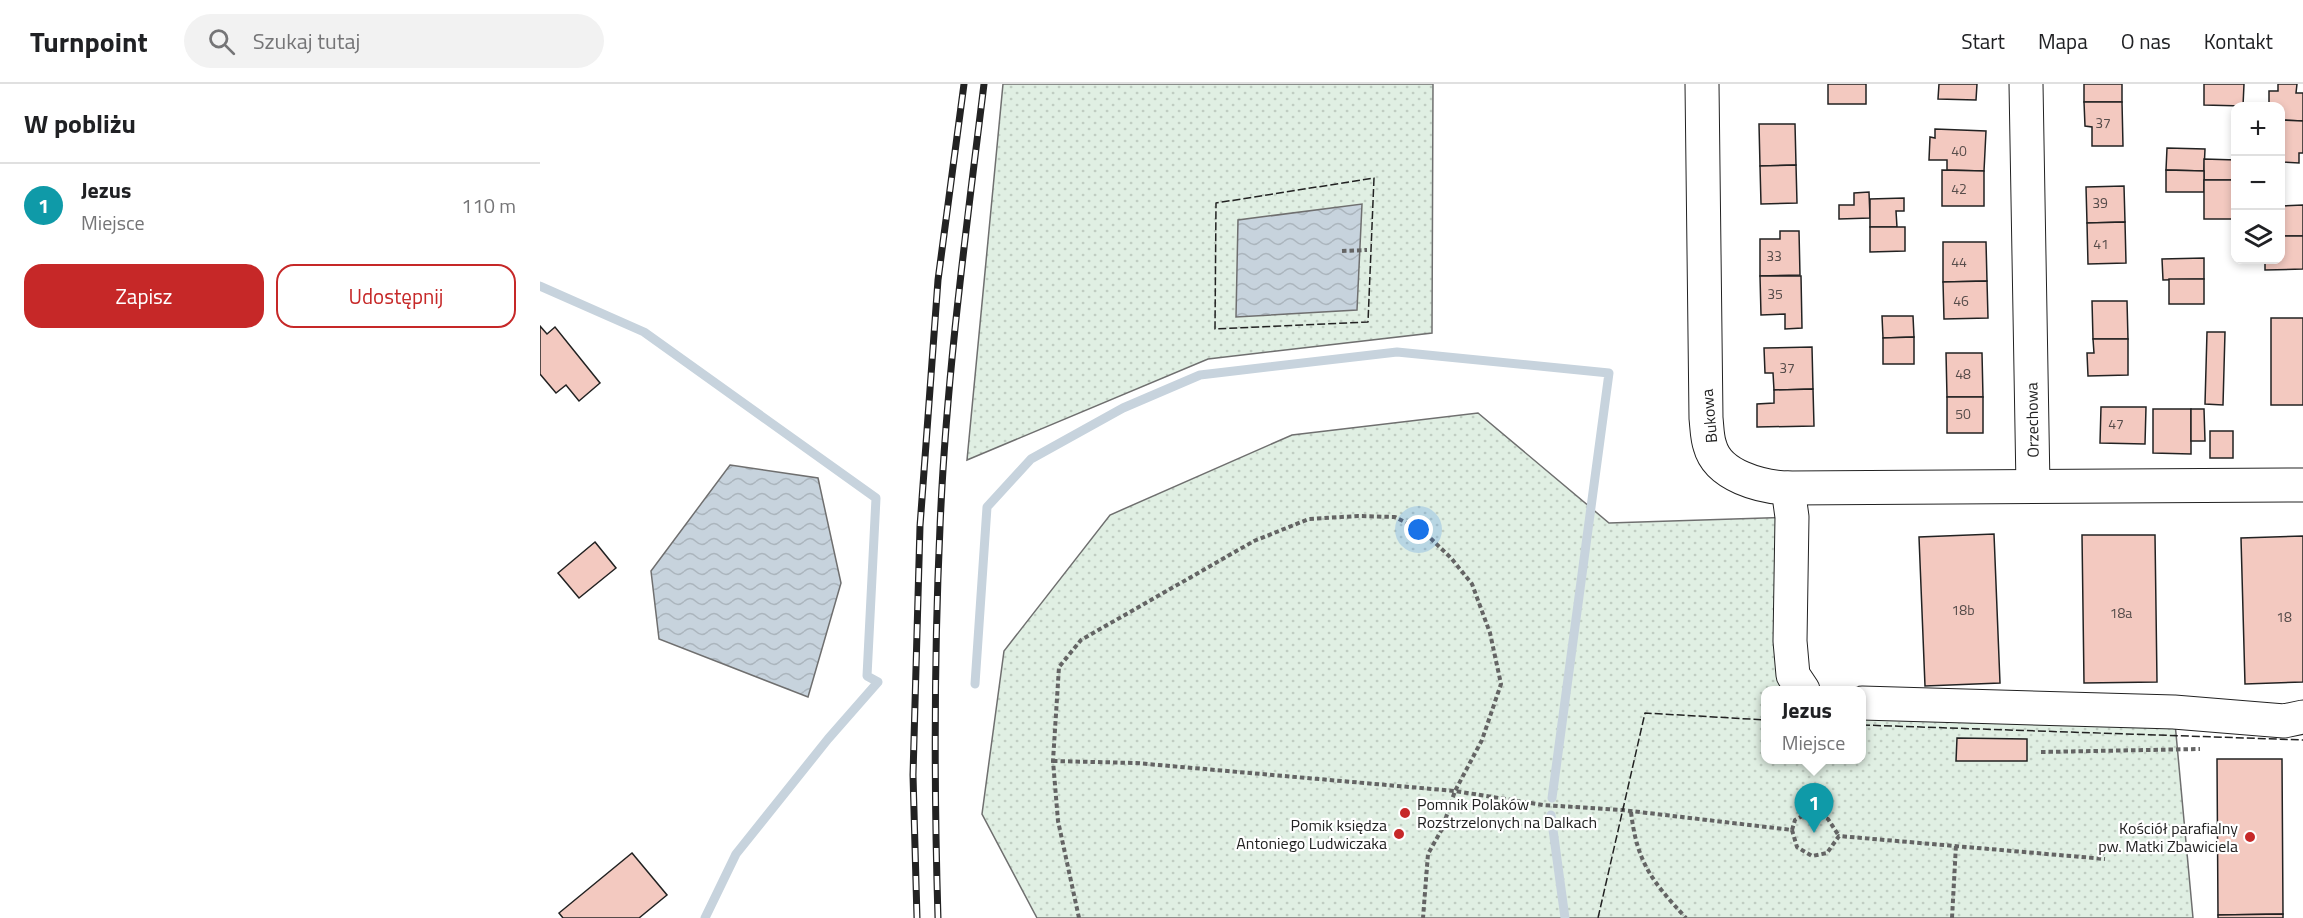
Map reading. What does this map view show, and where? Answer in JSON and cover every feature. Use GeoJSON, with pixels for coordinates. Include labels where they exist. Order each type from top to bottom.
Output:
{"type":"FeatureCollection","features":[{"type":"Feature","properties":{"kind":"street","name":"Bukowa"},"geometry":{"type":"LineString","coordinates":[[1702,84],[1706,418],[1710,449],[1728,471],[1769,487],[1788,488],[2033,486]]}},
{"type":"Feature","properties":{"kind":"street","name":"Orzechowa"},"geometry":{"type":"LineString","coordinates":[[2026,84],[2033,486]]}},
{"type":"Feature","properties":{"kind":"street"},"geometry":{"type":"LineString","coordinates":[[2033,486],[2303,485]]}},
{"type":"Feature","properties":{"kind":"street"},"geometry":{"type":"LineString","coordinates":[[1788,488],[1792,517],[1790,641],[1793,675],[1800,686]]}},
{"type":"Feature","properties":{"kind":"street"},"geometry":{"type":"LineString","coordinates":[[1866,703],[2174,712],[2284,721],[2303,717]]}},
{"type":"Feature","properties":{"kind":"path"},"geometry":{"type":"LineString","coordinates":[[1342,251],[1367,250]]}},
{"type":"Feature","properties":{"kind":"path"},"geometry":{"type":"LineString","coordinates":[[1079,918],[1058,821],[1053,761],[1059,667],[1081,640],[1254,541],[1309,519],[1358,516],[1395,517],[1424,532],[1451,558],[1472,584],[1490,633],[1501,684],[1482,740],[1455,791],[1442,829],[1428,854],[1423,918]]}},
{"type":"Feature","properties":{"kind":"path"},"geometry":{"type":"LineString","coordinates":[[2040,752],[2208,749]]}},
{"type":"Feature","properties":{"kind":"path"},"geometry":{"type":"LineString","coordinates":[[1053,761],[1136,763],[1455,791],[1558,807],[1631,812],[1791,830]]}},
{"type":"Feature","properties":{"kind":"path"},"geometry":{"type":"LineString","coordinates":[[1631,812],[1640,859],[1659,888],[1686,918]]}},
{"type":"Feature","properties":{"kind":"path"},"geometry":{"type":"LineString","coordinates":[[1819,813],[1828,819],[1839,836],[1827,853],[1812,856],[1797,847],[1791,830],[1795,820],[1803,815],[1819,813]]}},
{"type":"Feature","properties":{"kind":"path"},"geometry":{"type":"LineString","coordinates":[[1839,836],[2105,859]]}},
{"type":"Feature","properties":{"kind":"path"},"geometry":{"type":"LineString","coordinates":[[1952,918],[1956,846]]}},
{"type":"Feature","properties":{"kind":"green space"},"geometry":{"type":"Polygon","coordinates":[[[1003,84],[1433,84],[1432,333],[1208,359],[967,460],[1003,84]]]}},
{"type":"Feature","properties":{"kind":"green space"},"geometry":{"type":"Polygon","coordinates":[[[1478,413],[1609,523],[1792,517],[1803,686],[1761,686],[1761,764],[1866,764],[1866,703],[2174,712],[2193,918],[1037,918],[982,814],[1004,651],[1110,515],[1292,435],[1478,413]]]}},
{"type":"Feature","properties":{"kind":"water"},"geometry":{"type":"Polygon","coordinates":[[[1362,204],[1357,310],[1236,317],[1238,220],[1362,204]]]}},
{"type":"Feature","properties":{"kind":"water"},"geometry":{"type":"Polygon","coordinates":[[[730,465],[818,478],[841,583],[808,697],[659,639],[651,571],[730,465]]]}},
{"type":"Feature","properties":{"kind":"building"},"geometry":{"type":"Polygon","coordinates":[[[1828,84],[1866,84],[1866,104],[1828,104],[1828,84]]]}},
{"type":"Feature","properties":{"kind":"building"},"geometry":{"type":"Polygon","coordinates":[[[1939,84],[1977,84],[1976,100],[1938,99],[1939,84]]]}},
{"type":"Feature","properties":{"kind":"building"},"geometry":{"type":"Polygon","coordinates":[[[2084,84],[2122,84],[2122,102],[2084,102],[2084,84]]]}},
{"type":"Feature","properties":{"kind":"building"},"geometry":{"type":"Polygon","coordinates":[[[2204,84],[2244,84],[2243,102],[2231,102],[2231,106],[2204,105],[2204,84]]]}},
{"type":"Feature","properties":{"kind":"building"},"geometry":{"type":"Polygon","coordinates":[[[2278,84],[2297,84],[2296,93],[2303,93],[2303,121],[2285,120],[2285,102],[2269,102],[2269,91],[2278,91],[2278,84]]]}},
{"type":"Feature","properties":{"kind":"building"},"geometry":{"type":"Polygon","coordinates":[[[2084,102],[2122,102],[2123,146],[2092,146],[2092,127],[2085,126],[2084,102]]]}},
{"type":"Feature","properties":{"kind":"building"},"geometry":{"type":"Polygon","coordinates":[[[2285,120],[2303,121],[2303,153],[2299,153],[2299,163],[2285,162],[2285,120]]]}},
{"type":"Feature","properties":{"kind":"building"},"geometry":{"type":"Polygon","coordinates":[[[1759,124],[1795,124],[1796,165],[1760,166],[1759,124]]]}},
{"type":"Feature","properties":{"kind":"building"},"geometry":{"type":"Polygon","coordinates":[[[1935,129],[1986,131],[1984,171],[1947,170],[1947,160],[1929,160],[1930,137],[1935,138],[1935,129]]]}},
{"type":"Feature","properties":{"kind":"building"},"geometry":{"type":"Polygon","coordinates":[[[2167,148],[2205,149],[2204,171],[2166,170],[2167,148]]]}},
{"type":"Feature","properties":{"kind":"building"},"geometry":{"type":"Polygon","coordinates":[[[2204,159],[2231,160],[2231,180],[2204,180],[2204,159]]]}},
{"type":"Feature","properties":{"kind":"building"},"geometry":{"type":"Polygon","coordinates":[[[1796,165],[1797,203],[1761,204],[1760,166],[1796,165]]]}},
{"type":"Feature","properties":{"kind":"building"},"geometry":{"type":"Polygon","coordinates":[[[1942,170],[1984,171],[1984,206],[1942,206],[1942,170]]]}},
{"type":"Feature","properties":{"kind":"building"},"geometry":{"type":"Polygon","coordinates":[[[2166,170],[2204,171],[2204,192],[2166,192],[2166,170]]]}},
{"type":"Feature","properties":{"kind":"building"},"geometry":{"type":"Polygon","coordinates":[[[2204,180],[2231,180],[2231,219],[2204,219],[2204,180]]]}},
{"type":"Feature","properties":{"kind":"building"},"geometry":{"type":"Polygon","coordinates":[[[2124,186],[2125,222],[2087,223],[2086,187],[2124,186]]]}},
{"type":"Feature","properties":{"kind":"building"},"geometry":{"type":"Polygon","coordinates":[[[1869,192],[1870,218],[1839,219],[1839,205],[1854,205],[1854,193],[1869,192]]]}},
{"type":"Feature","properties":{"kind":"building"},"geometry":{"type":"Polygon","coordinates":[[[1904,198],[1904,211],[1896,211],[1897,227],[1870,227],[1870,199],[1904,198]]]}},
{"type":"Feature","properties":{"kind":"building"},"geometry":{"type":"Polygon","coordinates":[[[2303,205],[2303,236],[2285,236],[2285,206],[2303,205]]]}},
{"type":"Feature","properties":{"kind":"building"},"geometry":{"type":"Polygon","coordinates":[[[2125,222],[2126,263],[2088,264],[2087,223],[2125,222]]]}},
{"type":"Feature","properties":{"kind":"building"},"geometry":{"type":"Polygon","coordinates":[[[1870,227],[1905,227],[1905,251],[1870,252],[1870,227]]]}},
{"type":"Feature","properties":{"kind":"building"},"geometry":{"type":"Polygon","coordinates":[[[1780,231],[1799,231],[1800,275],[1760,276],[1760,239],[1780,239],[1780,231]]]}},
{"type":"Feature","properties":{"kind":"building"},"geometry":{"type":"Polygon","coordinates":[[[2285,236],[2303,236],[2303,269],[2265,270],[2265,264],[2285,264],[2285,236]]]}},
{"type":"Feature","properties":{"kind":"building"},"geometry":{"type":"Polygon","coordinates":[[[1943,242],[1986,242],[1987,281],[1943,282],[1943,242]]]}},
{"type":"Feature","properties":{"kind":"building"},"geometry":{"type":"Polygon","coordinates":[[[2204,258],[2204,279],[2163,280],[2162,259],[2204,258]]]}},
{"type":"Feature","properties":{"kind":"building"},"geometry":{"type":"Polygon","coordinates":[[[1760,276],[1801,276],[1802,328],[1785,329],[1785,314],[1761,315],[1760,276]]]}},
{"type":"Feature","properties":{"kind":"building"},"geometry":{"type":"Polygon","coordinates":[[[2169,279],[2204,279],[2204,304],[2169,304],[2169,279]]]}},
{"type":"Feature","properties":{"kind":"building"},"geometry":{"type":"Polygon","coordinates":[[[1987,281],[1988,318],[1944,319],[1943,282],[1987,281]]]}},
{"type":"Feature","properties":{"kind":"building"},"geometry":{"type":"Polygon","coordinates":[[[2092,301],[2127,301],[2128,339],[2093,339],[2092,301]]]}},
{"type":"Feature","properties":{"kind":"building"},"geometry":{"type":"Polygon","coordinates":[[[1882,316],[1913,316],[1914,337],[1883,338],[1882,316]]]}},
{"type":"Feature","properties":{"kind":"building"},"geometry":{"type":"Polygon","coordinates":[[[2271,318],[2303,318],[2303,405],[2271,405],[2271,318]]]}},
{"type":"Feature","properties":{"kind":"building"},"geometry":{"type":"Polygon","coordinates":[[[540,326],[547,334],[555,327],[600,383],[579,401],[566,385],[556,393],[540,374],[540,326]]]}},
{"type":"Feature","properties":{"kind":"building"},"geometry":{"type":"Polygon","coordinates":[[[2207,332],[2225,332],[2223,405],[2205,404],[2207,332]]]}},
{"type":"Feature","properties":{"kind":"building"},"geometry":{"type":"Polygon","coordinates":[[[1914,337],[1914,364],[1883,364],[1883,338],[1914,337]]]}},
{"type":"Feature","properties":{"kind":"building"},"geometry":{"type":"Polygon","coordinates":[[[2093,339],[2128,339],[2128,375],[2088,376],[2087,353],[2094,353],[2093,339]]]}},
{"type":"Feature","properties":{"kind":"building"},"geometry":{"type":"Polygon","coordinates":[[[1812,347],[1813,389],[1774,390],[1773,373],[1765,373],[1764,348],[1812,347]]]}},
{"type":"Feature","properties":{"kind":"building"},"geometry":{"type":"Polygon","coordinates":[[[1946,353],[1982,353],[1983,397],[1947,397],[1946,353]]]}},
{"type":"Feature","properties":{"kind":"building"},"geometry":{"type":"Polygon","coordinates":[[[1813,389],[1814,426],[1757,427],[1757,404],[1774,403],[1774,390],[1813,389]]]}},
{"type":"Feature","properties":{"kind":"building"},"geometry":{"type":"Polygon","coordinates":[[[1947,397],[1983,397],[1983,433],[1947,433],[1947,397]]]}},
{"type":"Feature","properties":{"kind":"building"},"geometry":{"type":"Polygon","coordinates":[[[2101,407],[2146,407],[2145,444],[2100,443],[2101,407]]]}},
{"type":"Feature","properties":{"kind":"building"},"geometry":{"type":"Polygon","coordinates":[[[2153,409],[2191,409],[2191,454],[2153,453],[2153,409]]]}},
{"type":"Feature","properties":{"kind":"building"},"geometry":{"type":"Polygon","coordinates":[[[2191,409],[2204,409],[2205,441],[2191,441],[2191,409]]]}},
{"type":"Feature","properties":{"kind":"building"},"geometry":{"type":"Polygon","coordinates":[[[2210,431],[2233,431],[2233,458],[2210,458],[2210,431]]]}},
{"type":"Feature","properties":{"kind":"building"},"geometry":{"type":"Polygon","coordinates":[[[1994,534],[2000,683],[1925,686],[1919,537],[1994,534]]]}},
{"type":"Feature","properties":{"kind":"building"},"geometry":{"type":"Polygon","coordinates":[[[2082,535],[2155,535],[2157,682],[2084,683],[2082,535]]]}},
{"type":"Feature","properties":{"kind":"building"},"geometry":{"type":"Polygon","coordinates":[[[2303,536],[2303,682],[2245,684],[2241,538],[2303,536]]]}},
{"type":"Feature","properties":{"kind":"building"},"geometry":{"type":"Polygon","coordinates":[[[595,542],[616,568],[579,598],[558,573],[595,542]]]}},
{"type":"Feature","properties":{"kind":"building"},"geometry":{"type":"Polygon","coordinates":[[[1957,738],[2027,739],[2027,761],[1956,761],[1957,738]]]}},
{"type":"Feature","properties":{"kind":"building","name":"Kościół parafialny pw. Matki Zbawiciela"},"geometry":{"type":"Polygon","coordinates":[[[2217,759],[2282,759],[2283,914],[2218,915],[2217,759]]]}},
{"type":"Feature","properties":{"kind":"building"},"geometry":{"type":"Polygon","coordinates":[[[632,853],[667,895],[639,918],[563,918],[559,913],[632,853]]]}},
{"type":"Feature","properties":{"kind":"building"},"geometry":{"type":"Polygon","coordinates":[[[2283,914],[2283,918],[2218,918],[2218,915],[2283,914]]]}},
{"type":"Feature","properties":{"kind":"waterway"},"geometry":{"type":"LineString","coordinates":[[540,286],[644,332],[876,498],[867,676],[878,682],[828,739],[736,854],[705,918]]}},
{"type":"Feature","properties":{"kind":"waterway"},"geometry":{"type":"LineString","coordinates":[[975,684],[987,507],[1031,459],[1123,408],[1200,375],[1397,352],[1609,373],[1552,798]]}},
{"type":"Feature","properties":{"kind":"waterway"},"geometry":{"type":"LineString","coordinates":[[1551,815],[1565,918]]}},
{"type":"Feature","properties":{"kind":"railway"},"geometry":{"type":"LineString","coordinates":[[917,918],[913,775],[920,526],[938,280],[964,84]]}},
{"type":"Feature","properties":{"kind":"railway"},"geometry":{"type":"LineString","coordinates":[[938,918],[936,674],[943,472],[958,305],[984,84]]}},
{"type":"Feature","properties":{"kind":"fence"},"geometry":{"type":"LineString","coordinates":[[1374,178],[1368,322],[1215,329],[1216,203],[1374,178]]}},
{"type":"Feature","properties":{"kind":"fence"},"geometry":{"type":"LineString","coordinates":[[1598,918],[1645,713],[1761,720]]}},
{"type":"Feature","properties":{"kind":"fence"},"geometry":{"type":"LineString","coordinates":[[1866,725],[2303,740]]}},
{"type":"Feature","properties":{"kind":"place","name":"Pomnik Polaków Rozstrzelonych na Dalkach"},"geometry":{"type":"Point","coordinates":[1405,813]}},
{"type":"Feature","properties":{"kind":"place","name":"Jezus"},"geometry":{"type":"Point","coordinates":[1814,833]}},
{"type":"Feature","properties":{"kind":"place","name":"Pomik księdza Antoniego Ludwiczaka"},"geometry":{"type":"Point","coordinates":[1399,834]}},
{"type":"Feature","properties":{"kind":"place","name":"Kościół parafialny pw. Matki Zbawiciela"},"geometry":{"type":"Point","coordinates":[2250,837]}}]}
